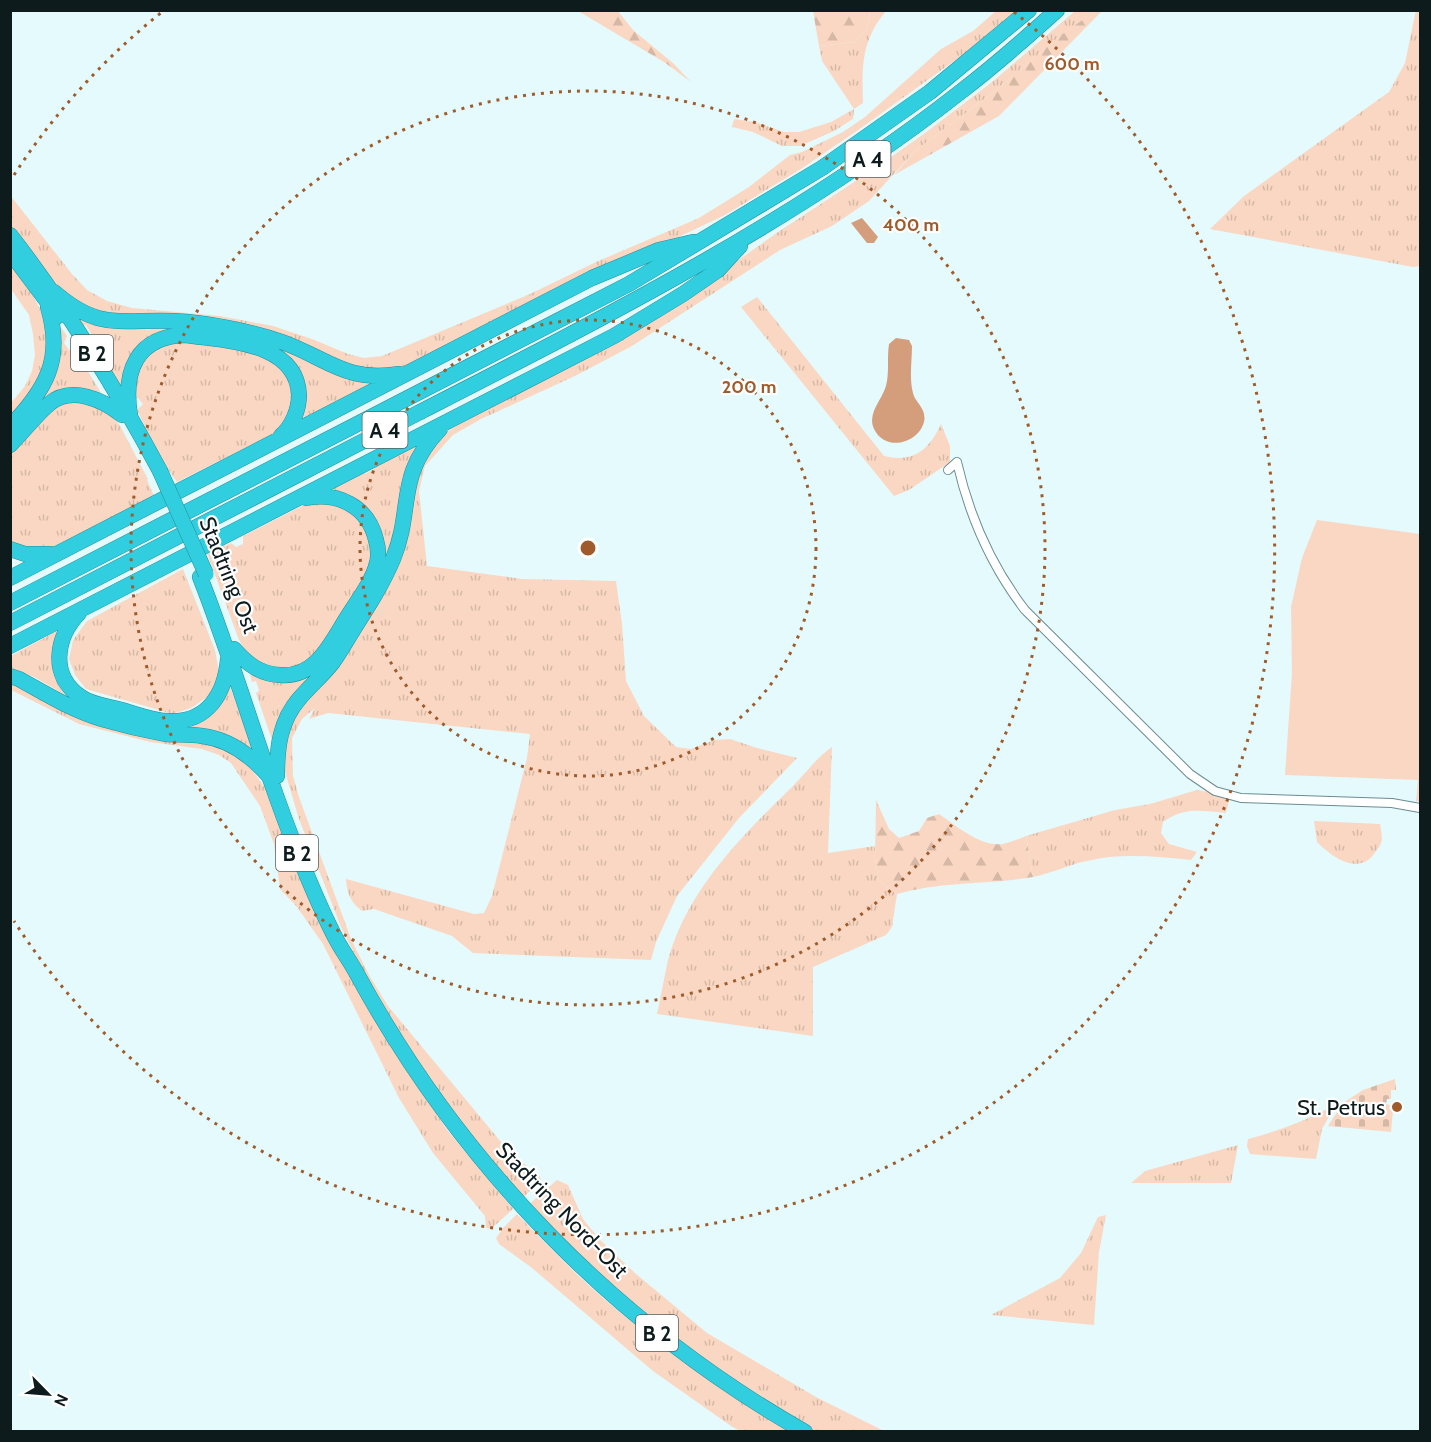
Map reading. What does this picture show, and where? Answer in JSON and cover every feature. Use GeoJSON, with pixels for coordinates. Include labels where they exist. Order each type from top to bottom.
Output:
{"type":"FeatureCollection","features":[{"type":"Feature","properties":{"kind":"highway","name":"A 4"},"geometry":{"type":"LineString","coordinates":[[10,603],[620,289],[708,238],[822,168],[887,123],[930,92],[1029,10]]}},
{"type":"Feature","properties":{"kind":"highway","name":"A 4"},"geometry":{"type":"LineString","coordinates":[[10,623],[510,366],[708,259],[846,174],[958,94],[1057,10]]}},
{"type":"Feature","properties":{"kind":"highway"},"geometry":{"type":"LineString","coordinates":[[10,646],[614,336],[718,270],[755,230]]}},
{"type":"Feature","properties":{"kind":"highway","name":"Stadtring Ost"},"geometry":{"type":"LineString","coordinates":[[10,235],[126,415],[157,473],[203,576],[231,651]]}},
{"type":"Feature","properties":{"kind":"highway"},"geometry":{"type":"LineString","coordinates":[[10,578],[592,278],[659,250],[708,238]]}},
{"type":"Feature","properties":{"kind":"highway","name":"Stadtring Ost"},"geometry":{"type":"LineString","coordinates":[[10,252],[50,295]]}},
{"type":"Feature","properties":{"kind":"highway"},"geometry":{"type":"LineString","coordinates":[[50,295],[93,318],[118,322],[194,323],[266,337],[303,351],[345,372],[376,376],[411,372]]}},
{"type":"Feature","properties":{"kind":"highway"},"geometry":{"type":"LineString","coordinates":[[10,427],[33,402],[50,370],[54,339],[50,295]]}},
{"type":"Feature","properties":{"kind":"highway"},"geometry":{"type":"LineString","coordinates":[[126,415],[127,383],[134,364],[146,348],[158,340],[173,335],[186,335],[240,344],[267,350],[281,358],[291,369],[297,385],[298,406],[294,418],[285,432],[274,442]]}},
{"type":"Feature","properties":{"kind":"highway"},"geometry":{"type":"LineString","coordinates":[[10,445],[51,402],[64,397],[92,398],[126,415]]}},
{"type":"Feature","properties":{"kind":"highway"},"geometry":{"type":"LineString","coordinates":[[274,777],[277,750],[288,715],[297,701],[333,662],[383,583],[400,538],[406,491],[416,461],[432,438],[450,421]]}},
{"type":"Feature","properties":{"kind":"highway"},"geometry":{"type":"LineString","coordinates":[[83,609],[63,635],[59,649],[59,662],[63,675],[72,689],[82,698],[153,719],[180,721],[206,710],[223,688],[231,651],[268,674],[290,676],[306,671],[329,647],[371,580],[378,561],[378,548],[374,531],[366,516],[355,506],[334,497],[322,495],[297,499]]}},
{"type":"Feature","properties":{"kind":"highway"},"geometry":{"type":"LineString","coordinates":[[10,549],[26,554],[57,554]]}},
{"type":"Feature","properties":{"kind":"highway","name":"B 2"},"geometry":{"type":"LineString","coordinates":[[231,651],[274,777]]}},
{"type":"Feature","properties":{"kind":"highway"},"geometry":{"type":"LineString","coordinates":[[10,676],[69,707],[100,718],[154,732],[202,736],[224,741],[248,756],[274,777]]}},
{"type":"Feature","properties":{"kind":"highway","name":"Stadtring Nord-Ost"},"geometry":{"type":"LineString","coordinates":[[274,777],[349,960],[378,1012],[423,1083],[469,1145],[539,1226],[615,1298],[681,1351],[765,1409],[805,1431]]}},
{"type":"Feature","properties":{"kind":"street"},"geometry":{"type":"LineString","coordinates":[[948,470],[957,462],[964,489],[981,534],[1005,583],[1025,610],[1190,774],[1215,790],[1241,798],[1392,804],[1420,808]]}},
{"type":"Feature","properties":{"kind":"green space"},"geometry":{"type":"Polygon","coordinates":[[[1097,10],[1102,11],[999,116],[894,175],[915,151],[995,91],[1061,35],[1097,10]]]}},
{"type":"Feature","properties":{"kind":"green space"},"geometry":{"type":"Polygon","coordinates":[[[1416,10],[1420,11],[1420,266],[1413,267],[1210,229],[1244,196],[1389,92],[1405,63],[1416,10]]]}},
{"type":"Feature","properties":{"kind":"green space"},"geometry":{"type":"Polygon","coordinates":[[[578,11],[618,11],[633,30],[674,64],[691,82],[664,62],[578,11]]]}},
{"type":"Feature","properties":{"kind":"green space"},"geometry":{"type":"Polygon","coordinates":[[[813,11],[870,11],[867,29],[855,42],[819,46],[813,11]]]}},
{"type":"Feature","properties":{"kind":"green space"},"geometry":{"type":"Polygon","coordinates":[[[870,11],[886,11],[867,44],[863,66],[863,103],[854,109],[822,61],[819,46],[855,42],[867,29],[870,11]]]}},
{"type":"Feature","properties":{"kind":"green space"},"geometry":{"type":"Polygon","coordinates":[[[996,11],[1016,11],[961,56],[861,128],[801,169],[725,215],[394,370],[362,371],[300,344],[106,318],[56,288],[11,229],[10,195],[72,274],[87,290],[107,301],[132,308],[220,316],[273,326],[348,354],[364,358],[382,356],[530,294],[596,262],[699,218],[749,187],[790,155],[802,152],[843,132],[865,117],[941,49],[973,31],[996,11]]]}},
{"type":"Feature","properties":{"kind":"green space"},"geometry":{"type":"Polygon","coordinates":[[[1075,11],[1097,11],[1061,35],[995,91],[915,151],[869,201],[832,226],[780,250],[632,346],[577,375],[481,419],[453,435],[425,466],[419,491],[427,566],[522,579],[616,581],[626,681],[644,716],[676,747],[691,749],[714,740],[730,739],[797,758],[739,818],[677,896],[656,942],[651,960],[473,953],[452,936],[374,909],[362,911],[350,897],[346,879],[474,914],[484,913],[492,896],[527,758],[530,734],[328,713],[309,719],[315,708],[302,719],[292,738],[293,776],[299,797],[351,939],[388,1006],[511,1154],[539,1175],[541,1179],[521,1200],[430,1085],[359,963],[341,927],[299,819],[283,765],[286,733],[294,715],[382,592],[416,471],[442,435],[554,374],[685,298],[925,133],[992,82],[1075,11]]]}},
{"type":"Feature","properties":{"kind":"green space"},"geometry":{"type":"Polygon","coordinates":[[[854,109],[853,119],[834,131],[800,146],[782,146],[753,132],[732,127],[734,119],[755,122],[784,132],[799,132],[831,122],[854,109]]]}},
{"type":"Feature","properties":{"kind":"green space"},"geometry":{"type":"Polygon","coordinates":[[[11,265],[36,301],[49,341],[44,371],[11,421],[11,403],[25,386],[32,371],[35,355],[29,315],[11,289],[11,265]]]}},
{"type":"Feature","properties":{"kind":"green space"},"geometry":{"type":"Polygon","coordinates":[[[757,297],[884,456],[904,458],[912,456],[926,447],[941,424],[950,446],[950,462],[909,490],[894,496],[741,307],[757,297]]]}},
{"type":"Feature","properties":{"kind":"green space"},"geometry":{"type":"Polygon","coordinates":[[[72,312],[116,327],[146,328],[146,330],[152,329],[152,326],[169,325],[269,341],[377,380],[318,416],[316,412],[300,419],[301,410],[283,354],[152,338],[122,391],[90,339],[92,335],[86,325],[81,326],[72,312]]]}},
{"type":"Feature","properties":{"kind":"green space"},"geometry":{"type":"Polygon","coordinates":[[[56,320],[67,336],[64,343],[69,350],[74,349],[105,399],[91,393],[33,409],[56,320]]]}},
{"type":"Feature","properties":{"kind":"green space"},"geometry":{"type":"Polygon","coordinates":[[[184,340],[256,352],[280,363],[295,390],[288,419],[275,433],[177,482],[165,468],[137,410],[143,404],[138,398],[133,401],[137,376],[145,359],[160,348],[184,340]]]}},
{"type":"Feature","properties":{"kind":"green space"},"geometry":{"type":"Polygon","coordinates":[[[85,400],[110,414],[119,424],[148,479],[154,496],[51,549],[11,546],[11,450],[55,404],[85,400]]]}},
{"type":"Feature","properties":{"kind":"green space"},"geometry":{"type":"Polygon","coordinates":[[[427,438],[388,562],[274,746],[256,693],[259,691],[256,681],[252,682],[248,667],[264,677],[326,658],[382,539],[328,493],[328,489],[362,471],[365,474],[374,469],[373,466],[427,438]]]}},
{"type":"Feature","properties":{"kind":"green space"},"geometry":{"type":"Polygon","coordinates":[[[308,503],[345,505],[369,528],[373,563],[319,652],[292,671],[263,668],[246,654],[239,640],[207,553],[231,543],[236,547],[243,544],[243,536],[308,503]]]}},
{"type":"Feature","properties":{"kind":"green space"},"geometry":{"type":"Polygon","coordinates":[[[1317,520],[1420,534],[1420,802],[1416,801],[1418,780],[1285,775],[1292,673],[1291,607],[1302,558],[1317,520]]]}},
{"type":"Feature","properties":{"kind":"green space"},"geometry":{"type":"Polygon","coordinates":[[[183,569],[215,650],[219,672],[210,695],[191,708],[173,714],[86,689],[75,675],[69,659],[73,640],[87,621],[183,569]]]}},
{"type":"Feature","properties":{"kind":"green space"},"geometry":{"type":"Polygon","coordinates":[[[57,631],[53,658],[55,672],[67,696],[34,677],[11,668],[11,656],[57,631]]]}},
{"type":"Feature","properties":{"kind":"green space"},"geometry":{"type":"Polygon","coordinates":[[[11,683],[207,742],[244,759],[265,788],[305,890],[390,1046],[448,1131],[513,1209],[491,1229],[486,1228],[485,1216],[433,1153],[399,1098],[323,944],[297,907],[280,889],[274,844],[260,806],[231,763],[219,755],[202,749],[150,742],[79,724],[11,690],[11,683]]]}},
{"type":"Feature","properties":{"kind":"green space"},"geometry":{"type":"Polygon","coordinates":[[[230,687],[257,760],[186,728],[201,723],[213,713],[230,687]]]}},
{"type":"Feature","properties":{"kind":"green space"},"geometry":{"type":"Polygon","coordinates":[[[832,747],[828,853],[875,846],[879,881],[897,894],[892,927],[886,935],[813,967],[813,1036],[657,1014],[668,960],[677,934],[703,886],[736,844],[832,747]]]}},
{"type":"Feature","properties":{"kind":"green space"},"geometry":{"type":"Polygon","coordinates":[[[1197,790],[1229,800],[1226,813],[1186,812],[1163,822],[1161,833],[1169,844],[1197,852],[1191,860],[1142,856],[1104,858],[1077,863],[1033,877],[1026,836],[1115,810],[1150,804],[1197,790]]]}},
{"type":"Feature","properties":{"kind":"green space"},"geometry":{"type":"Polygon","coordinates":[[[876,800],[889,829],[899,838],[919,831],[927,818],[939,814],[969,835],[986,842],[1003,844],[1026,836],[1033,877],[931,887],[897,894],[879,881],[875,859],[876,800]]]}},
{"type":"Feature","properties":{"kind":"green space"},"geometry":{"type":"Polygon","coordinates":[[[1314,821],[1380,824],[1381,843],[1370,859],[1355,864],[1346,862],[1338,859],[1317,842],[1314,821]]]}},
{"type":"Feature","properties":{"kind":"green space"},"geometry":{"type":"Polygon","coordinates":[[[1395,1079],[1396,1090],[1391,1090],[1391,1099],[1387,1099],[1386,1104],[1390,1105],[1389,1109],[1393,1110],[1391,1132],[1328,1126],[1343,1103],[1363,1090],[1395,1079]]]}},
{"type":"Feature","properties":{"kind":"green space"},"geometry":{"type":"Polygon","coordinates":[[[1336,1104],[1322,1129],[1316,1159],[1250,1154],[1247,1146],[1248,1139],[1293,1124],[1336,1104]]]}},
{"type":"Feature","properties":{"kind":"green space"},"geometry":{"type":"Polygon","coordinates":[[[1238,1145],[1231,1183],[1131,1183],[1145,1171],[1238,1145]]]}},
{"type":"Feature","properties":{"kind":"green space"},"geometry":{"type":"Polygon","coordinates":[[[557,1180],[568,1185],[583,1219],[599,1239],[636,1274],[707,1333],[816,1397],[884,1431],[812,1431],[783,1415],[648,1320],[527,1206],[557,1180]]]}},
{"type":"Feature","properties":{"kind":"green space"},"geometry":{"type":"Polygon","coordinates":[[[517,1214],[581,1278],[648,1335],[718,1385],[791,1431],[740,1431],[653,1371],[532,1268],[499,1244],[496,1238],[517,1214]]]}},
{"type":"Feature","properties":{"kind":"green space"},"geometry":{"type":"Polygon","coordinates":[[[1106,1215],[1099,1252],[1094,1325],[991,1315],[1060,1278],[1081,1253],[1098,1217],[1106,1215]]]}},
{"type":"Feature","properties":{"kind":"shaded area"},"geometry":{"type":"Polygon","coordinates":[[[862,218],[878,237],[874,243],[867,243],[851,223],[862,218]]]}},
{"type":"Feature","properties":{"kind":"shaded area"},"geometry":{"type":"Polygon","coordinates":[[[896,338],[909,340],[912,346],[912,387],[914,397],[924,413],[924,422],[921,430],[915,436],[893,443],[879,436],[874,429],[872,417],[886,387],[889,344],[896,338]]]}},
{"type":"Feature","properties":{"kind":"place","name":"St. Petrus"},"geometry":{"type":"Point","coordinates":[1397,1107]}}]}
